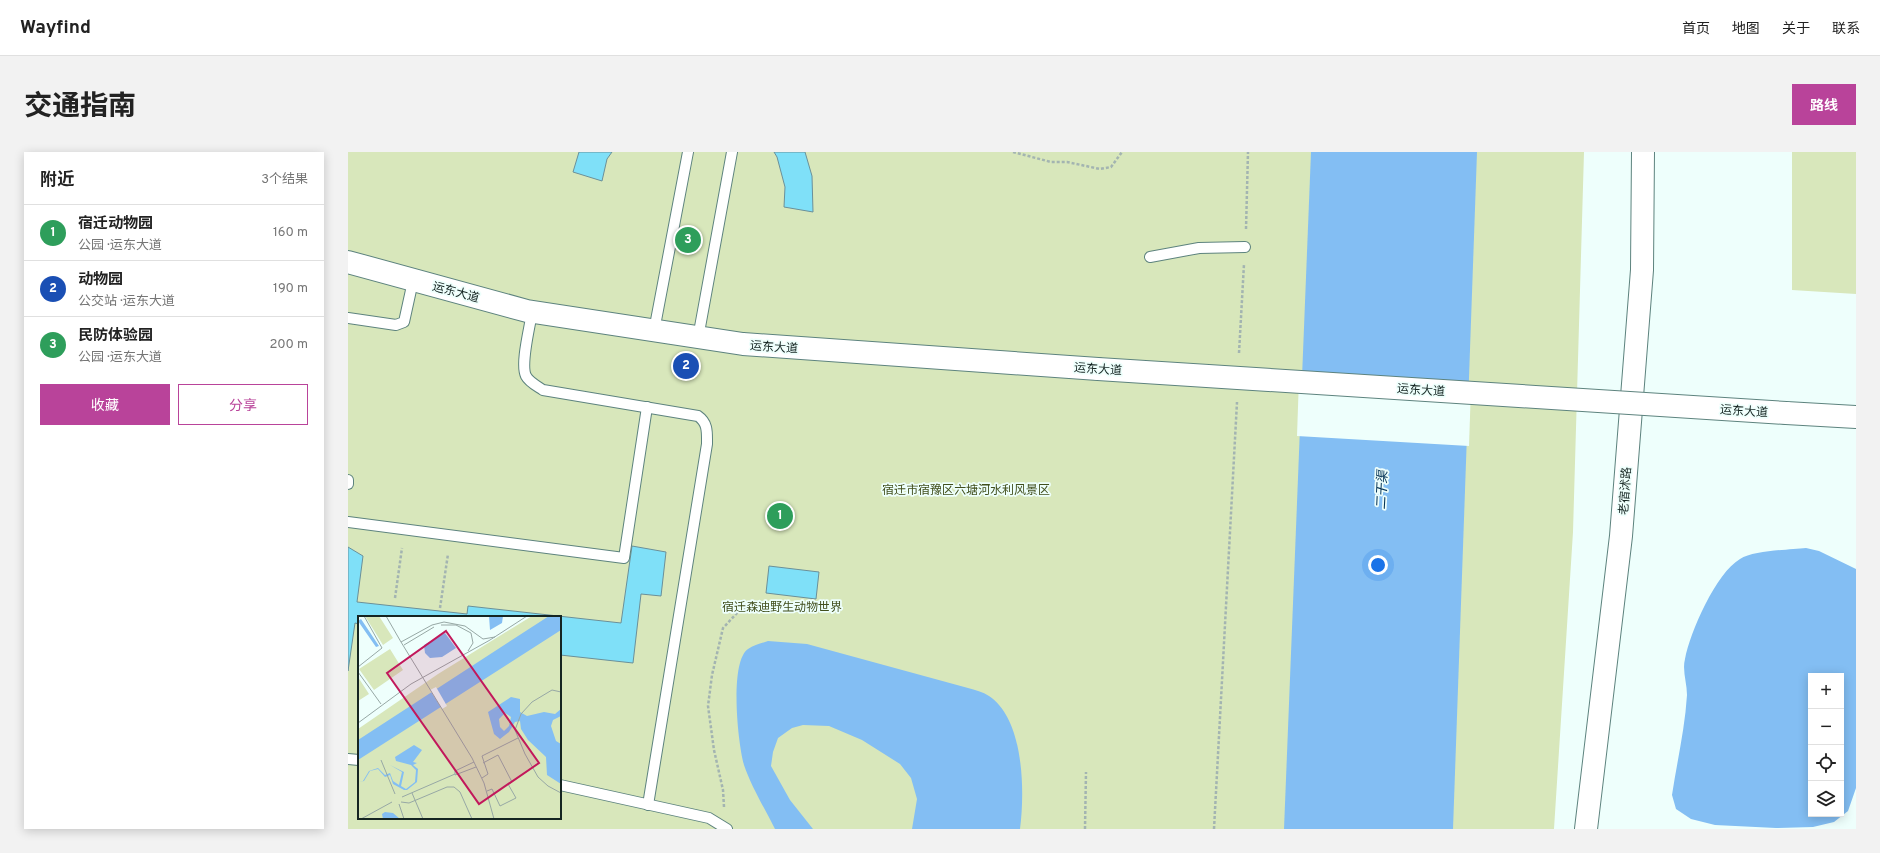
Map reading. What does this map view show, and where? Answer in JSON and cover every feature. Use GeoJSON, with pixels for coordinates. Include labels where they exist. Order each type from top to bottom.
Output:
{"type":"FeatureCollection","features":[{"type":"Feature","properties":{"kind":"main road","name":"老宿沭路"},"geometry":{"type":"LineString","coordinates":[[1586,829],[1622,529],[1642,270],[1643,152]]}},
{"type":"Feature","properties":{"kind":"main road","name":"运东大道"},"geometry":{"type":"LineString","coordinates":[[348,262],[413,281],[532,312],[743,344],[1098,370],[1856,417]]}},
{"type":"Feature","properties":{"kind":"lane"},"geometry":{"type":"LineString","coordinates":[[654,331],[688,152]]}},
{"type":"Feature","properties":{"kind":"lane"},"geometry":{"type":"LineString","coordinates":[[698,338],[732,152]]}},
{"type":"Feature","properties":{"kind":"lane"},"geometry":{"type":"LineString","coordinates":[[1150,257],[1180,253],[1198,248],[1245,247]]}},
{"type":"Feature","properties":{"kind":"lane"},"geometry":{"type":"LineString","coordinates":[[348,318],[396,325],[404,322],[413,281]]}},
{"type":"Feature","properties":{"kind":"lane"},"geometry":{"type":"LineString","coordinates":[[532,312],[524,366],[526,377],[532,383],[543,390],[698,416],[704,421],[707,430],[707,444],[648,805]]}},
{"type":"Feature","properties":{"kind":"lane"},"geometry":{"type":"LineString","coordinates":[[348,522],[624,558],[647,407]]}},
{"type":"Feature","properties":{"kind":"lane"},"geometry":{"type":"LineString","coordinates":[[348,759],[358,760]]}},
{"type":"Feature","properties":{"kind":"lane"},"geometry":{"type":"LineString","coordinates":[[561,785],[709,818],[726,828]]}},
{"type":"Feature","properties":{"kind":"path"},"geometry":{"type":"LineString","coordinates":[[1013,152],[1051,162],[1067,162],[1100,169],[1112,167],[1122,152]]}},
{"type":"Feature","properties":{"kind":"path"},"geometry":{"type":"LineString","coordinates":[[1239,359],[1248,152]]}},
{"type":"Feature","properties":{"kind":"path"},"geometry":{"type":"LineString","coordinates":[[1214,829],[1237,398]]}},
{"type":"Feature","properties":{"kind":"path"},"geometry":{"type":"LineString","coordinates":[[395,598],[405,529]]}},
{"type":"Feature","properties":{"kind":"path"},"geometry":{"type":"LineString","coordinates":[[440,608],[450,535]]}},
{"type":"Feature","properties":{"kind":"path"},"geometry":{"type":"LineString","coordinates":[[726,828],[723,790],[714,750],[708,706],[712,674],[723,628],[737,613],[758,604]]}},
{"type":"Feature","properties":{"kind":"path"},"geometry":{"type":"LineString","coordinates":[[1085,829],[1086,772]]}},
{"type":"Feature","properties":{"kind":"green space","name":"宿迁市宿豫区六塘河水利风景区"},"geometry":{"type":"Polygon","coordinates":[[[348,152],[1584,152],[1573,532],[1554,829],[348,829],[348,152]]]}},
{"type":"Feature","properties":{"kind":"green space"},"geometry":{"type":"Polygon","coordinates":[[[1792,152],[1856,152],[1856,294],[1792,290],[1792,152]]]}},
{"type":"Feature","properties":{"kind":"water","name":"二干渠"},"geometry":{"type":"Polygon","coordinates":[[[1311,152],[1477,152],[1453,829],[1284,829],[1311,152]]]}},
{"type":"Feature","properties":{"kind":"water"},"geometry":{"type":"Polygon","coordinates":[[[1806,548],[1819,551],[1856,569],[1856,788],[1848,811],[1844,814],[1844,673],[1808,673],[1808,817],[1840,817],[1834,822],[1813,827],[1776,828],[1715,825],[1691,819],[1676,809],[1672,795],[1686,707],[1687,695],[1684,663],[1692,634],[1713,590],[1731,566],[1746,556],[1772,551],[1806,548]]]}},
{"type":"Feature","properties":{"kind":"water"},"geometry":{"type":"Polygon","coordinates":[[[768,641],[807,644],[982,692],[989,696],[1001,707],[1016,738],[1022,776],[1022,813],[1020,829],[912,829],[917,799],[911,778],[900,764],[862,740],[829,726],[803,725],[792,728],[778,738],[773,752],[771,766],[790,800],[813,829],[775,829],[754,789],[744,765],[739,740],[737,704],[737,686],[742,657],[748,649],[768,641]]]}},
{"type":"Feature","properties":{"kind":"pier"},"geometry":{"type":"Polygon","coordinates":[[[1299,378],[1471,387],[1469,446],[1297,436],[1299,378]]]}},
{"type":"Feature","properties":{"kind":"building"},"geometry":{"type":"Polygon","coordinates":[[[579,152],[612,152],[607,159],[602,181],[573,172],[579,152]]]}},
{"type":"Feature","properties":{"kind":"building"},"geometry":{"type":"Polygon","coordinates":[[[774,152],[805,152],[812,176],[813,212],[784,207],[785,187],[777,157],[774,152]]]}},
{"type":"Feature","properties":{"kind":"building"},"geometry":{"type":"Polygon","coordinates":[[[632,546],[666,552],[661,596],[641,594],[633,663],[561,655],[561,616],[621,623],[632,546]]]}},
{"type":"Feature","properties":{"kind":"building"},"geometry":{"type":"Polygon","coordinates":[[[348,547],[363,556],[357,602],[467,614],[468,606],[558,616],[358,616],[358,624],[355,623],[348,671],[348,547]]]}},
{"type":"Feature","properties":{"kind":"building"},"geometry":{"type":"Polygon","coordinates":[[[769,566],[819,572],[816,599],[766,593],[769,566]]]}},
{"type":"Feature","properties":{"kind":"place","name":"民防体验园"},"geometry":{"type":"Point","coordinates":[688,240]}},
{"type":"Feature","properties":{"kind":"place","name":"动物园"},"geometry":{"type":"Point","coordinates":[686,366]}},
{"type":"Feature","properties":{"kind":"place","name":"宿迁动物园"},"geometry":{"type":"Point","coordinates":[780,516]}},
{"type":"Feature","properties":{"kind":"park label","name":"宿迁森迪野生动物世界"},"geometry":{"type":"Point","coordinates":[782,607]}}]}
